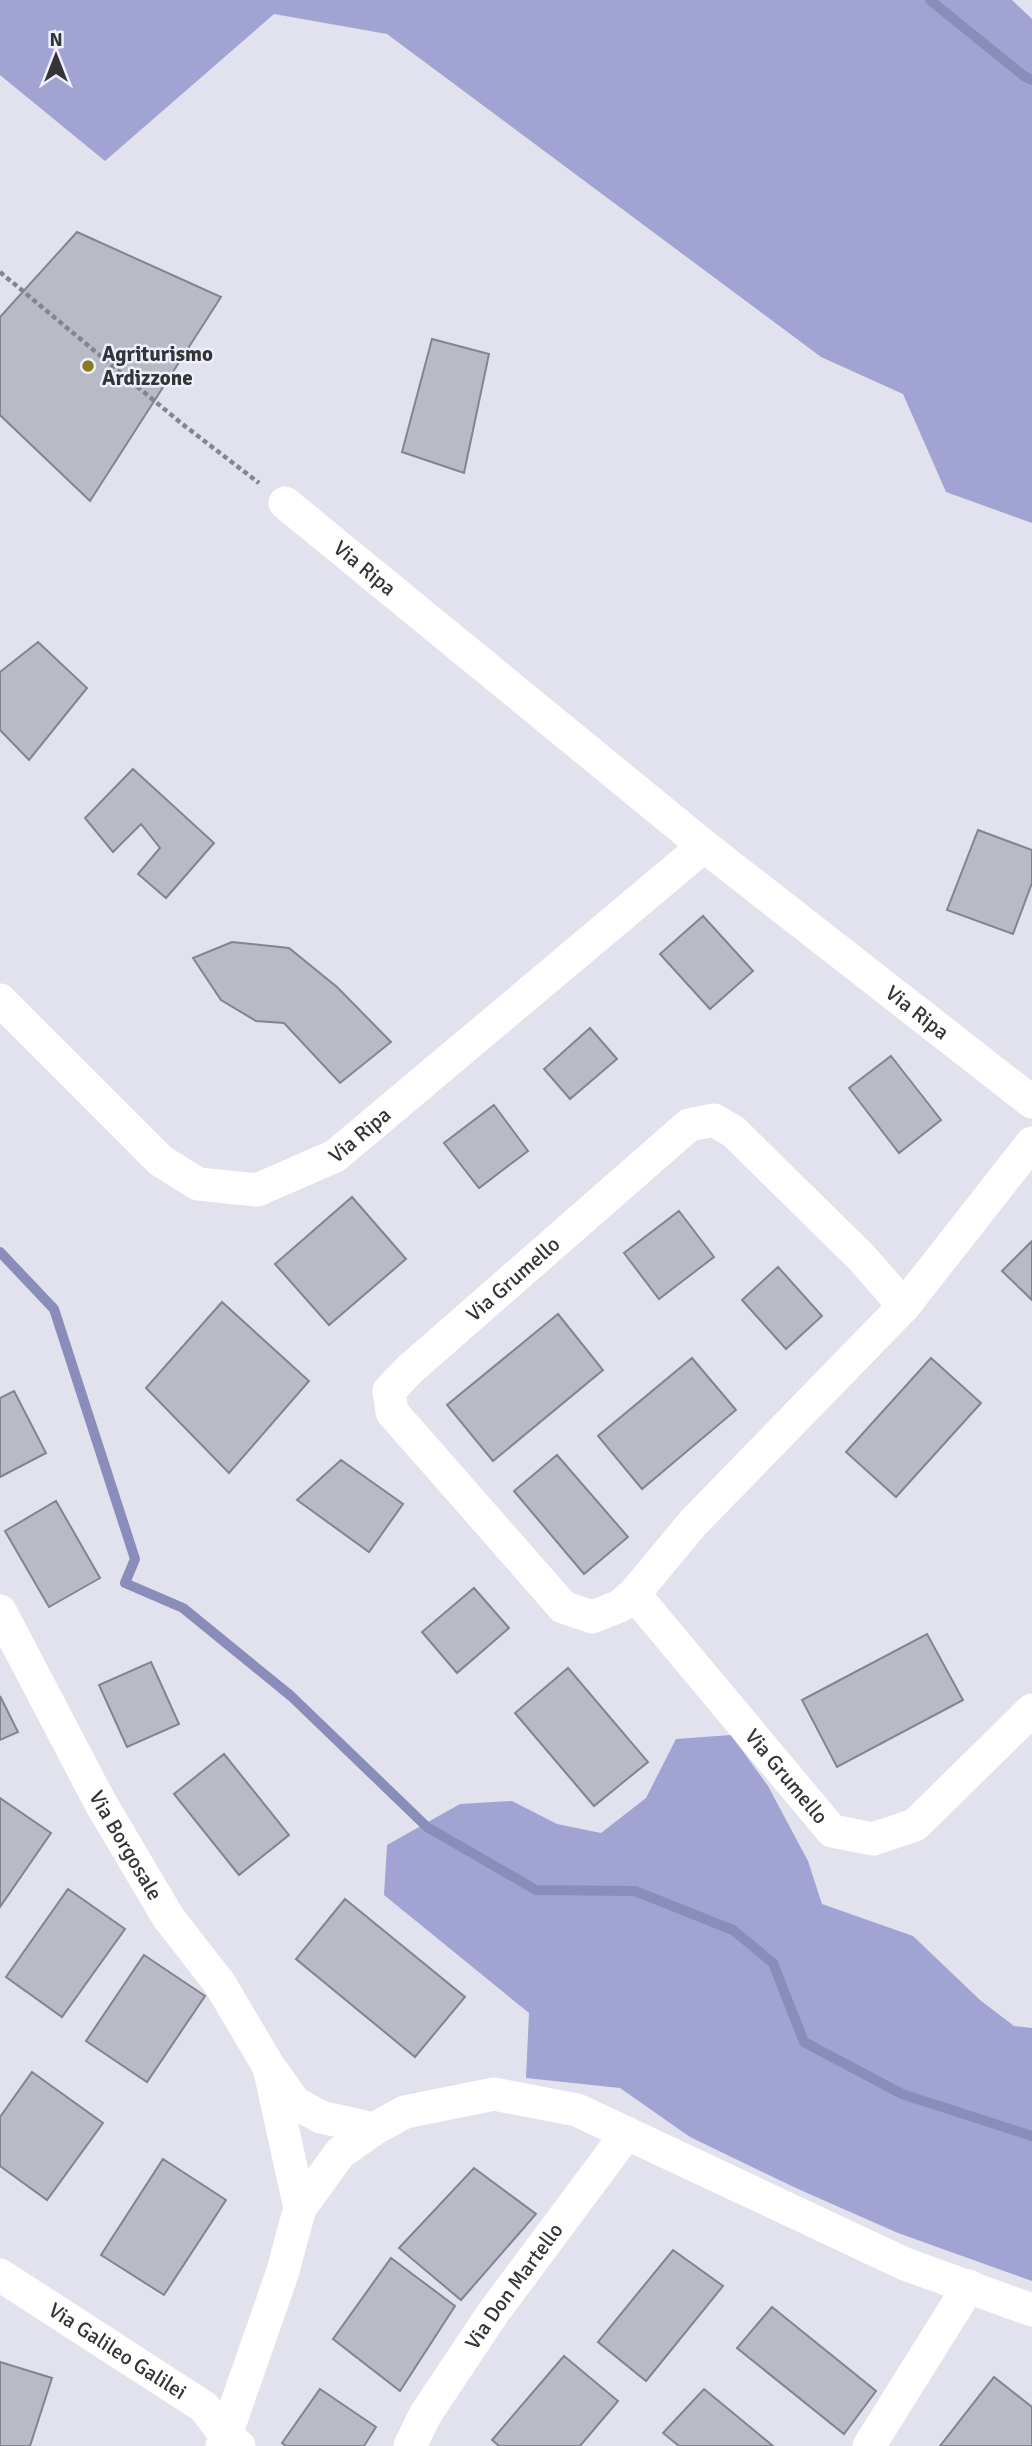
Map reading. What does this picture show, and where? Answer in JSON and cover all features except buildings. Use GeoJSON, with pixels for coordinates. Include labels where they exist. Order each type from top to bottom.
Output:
{"type":"FeatureCollection","features":[{"type":"Feature","properties":{"kind":"street","name":"Via Ripa"},"geometry":{"type":"LineString","coordinates":[[285,503],[704,846],[1032,1102]]}},
{"type":"Feature","properties":{"kind":"street","name":"Via Ripa"},"geometry":{"type":"LineString","coordinates":[[0,999],[161,1161],[198,1184],[257,1190],[335,1156],[704,846]]}},
{"type":"Feature","properties":{"kind":"street","name":"Via Grumello"},"geometry":{"type":"LineString","coordinates":[[904,1306],[862,1258],[734,1132],[714,1120],[690,1125],[410,1370],[389,1391],[392,1412],[563,1607],[592,1617],[620,1606],[634,1594],[693,1523],[904,1306],[1032,1143]]}},
{"type":"Feature","properties":{"kind":"street","name":"Via Grumello"},"geometry":{"type":"LineString","coordinates":[[634,1594],[652,1612],[832,1831],[873,1839],[915,1825],[1032,1710]]}},
{"type":"Feature","properties":{"kind":"street","name":"Via Borgosale"},"geometry":{"type":"LineString","coordinates":[[2,1618],[107,1814],[168,1917],[220,1984],[295,2103],[321,2117],[374,2129]]}},
{"type":"Feature","properties":{"kind":"street","name":"Via Borgosale"},"geometry":{"type":"LineString","coordinates":[[229,2443],[300,2208],[270,2067]]}},
{"type":"Feature","properties":{"kind":"street"},"geometry":{"type":"LineString","coordinates":[[300,2208],[340,2153],[374,2129],[405,2112],[494,2094],[577,2110],[905,2264],[1032,2311]]}},
{"type":"Feature","properties":{"kind":"street","name":"Via Don Martello"},"geometry":{"type":"LineString","coordinates":[[410,2446],[425,2415],[493,2313],[627,2133]]}},
{"type":"Feature","properties":{"kind":"street","name":"Via Galileo Galilei"},"geometry":{"type":"LineString","coordinates":[[0,2275],[204,2407],[229,2443]]}},
{"type":"Feature","properties":{"kind":"street"},"geometry":{"type":"LineString","coordinates":[[869,2446],[969,2286]]}},
{"type":"Feature","properties":{"kind":"path"},"geometry":{"type":"LineString","coordinates":[[0,272],[181,423],[285,503]]}},
{"type":"Feature","properties":{"kind":"shaded area"},"geometry":{"type":"Polygon","coordinates":[[[0,0],[1012,0],[1032,19],[1032,523],[946,492],[903,394],[821,357],[387,34],[274,14],[105,161],[0,75],[0,0]]]}},
{"type":"Feature","properties":{"kind":"shaded area"},"geometry":{"type":"Polygon","coordinates":[[[731,1735],[768,1786],[808,1861],[822,1904],[913,1936],[980,2000],[1014,2026],[1032,2028],[1032,2281],[898,2233],[798,2189],[690,2137],[620,2088],[526,2078],[529,2013],[384,1895],[387,1845],[460,1804],[512,1801],[557,1824],[601,1833],[646,1798],[676,1739],[731,1735]]]}},
{"type":"Feature","properties":{"kind":"waterway"},"geometry":{"type":"LineString","coordinates":[[930,0],[1032,80]]}},
{"type":"Feature","properties":{"kind":"waterway"},"geometry":{"type":"LineString","coordinates":[[0,1252],[54,1309],[135,1559],[125,1583],[183,1608],[291,1696],[427,1827],[536,1890],[635,1891],[733,1930],[773,1963],[804,2042],[902,2094],[1032,2136]]}},
{"type":"Feature","properties":{"kind":"place","name":"Agriturismo Ardizzone"},"geometry":{"type":"Point","coordinates":[88,366]}}]}
